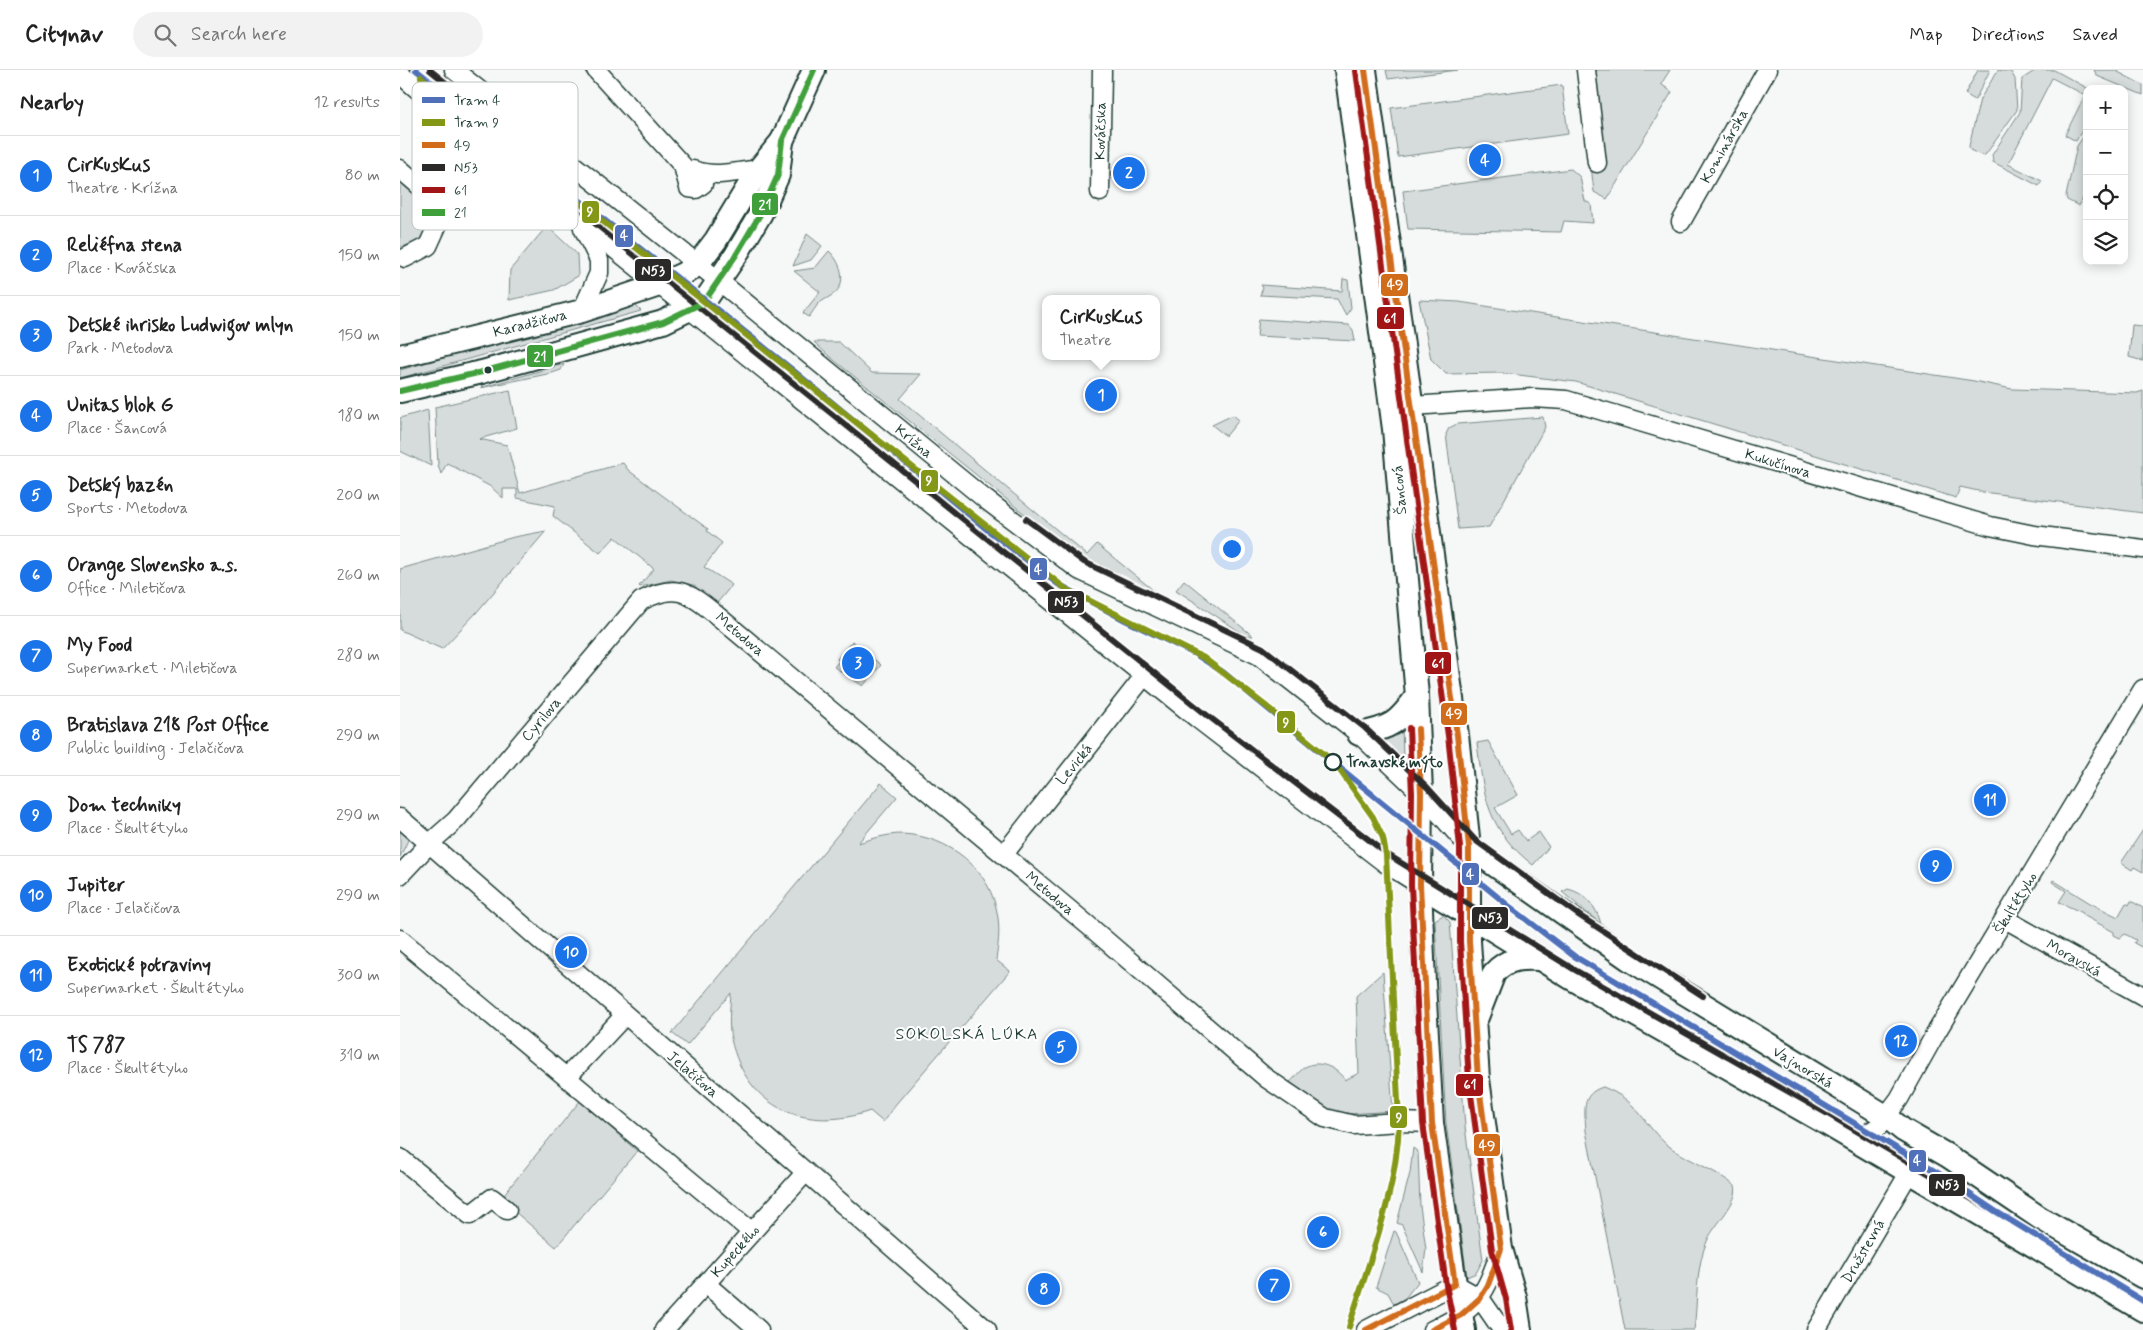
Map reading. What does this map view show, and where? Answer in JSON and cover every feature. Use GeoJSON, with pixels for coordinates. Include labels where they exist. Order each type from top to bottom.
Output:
{"type":"FeatureCollection","features":[{"type":"Feature","properties":{"kind":"main road"},"geometry":{"type":"LineString","coordinates":[[697,265],[716,240],[759,169],[782,141],[814,70]]}},
{"type":"Feature","properties":{"kind":"main road","name":"Šancová"},"geometry":{"type":"LineString","coordinates":[[1346,70],[1394,428],[1417,696],[1421,794]]}},
{"type":"Feature","properties":{"kind":"main road","name":"Šancová"},"geometry":{"type":"LineString","coordinates":[[1365,70],[1457,735],[1469,847]]}},
{"type":"Feature","properties":{"kind":"main road"},"geometry":{"type":"LineString","coordinates":[[400,391],[482,372],[663,322],[704,302],[761,213],[778,175],[782,141]]}},
{"type":"Feature","properties":{"kind":"main road","name":"Karadžičova"},"geometry":{"type":"LineString","coordinates":[[400,356],[582,311],[659,285],[684,274],[697,265]]}},
{"type":"Feature","properties":{"kind":"main road"},"geometry":{"type":"LineString","coordinates":[[1359,734],[1382,730],[1402,717],[1417,696]]}},
{"type":"Feature","properties":{"kind":"main road"},"geometry":{"type":"LineString","coordinates":[[1421,794],[1420,885],[1432,1124],[1455,1284],[1463,1322]]}},
{"type":"Feature","properties":{"kind":"main road"},"geometry":{"type":"LineString","coordinates":[[1469,847],[1468,916],[1478,1079],[1501,1249],[1515,1297],[1520,1330]]}},
{"type":"Feature","properties":{"kind":"main road","name":"Vajnorská"},"geometry":{"type":"LineString","coordinates":[[1469,847],[1629,960],[1888,1117],[1903,1130],[1948,1156],[2040,1218],[2143,1277]]}},
{"type":"Feature","properties":{"kind":"main road"},"geometry":{"type":"LineString","coordinates":[[1420,885],[1541,959],[2143,1310]]}},
{"type":"Feature","properties":{"kind":"main road"},"geometry":{"type":"LineString","coordinates":[[1474,1024],[1490,981],[1499,968],[1514,959],[1541,959]]}},
{"type":"Feature","properties":{"kind":"street","name":"Krížna"},"geometry":{"type":"LineString","coordinates":[[454,70],[469,82]]}},
{"type":"Feature","properties":{"kind":"street"},"geometry":{"type":"LineString","coordinates":[[596,70],[683,166],[689,188],[696,189],[703,184],[703,174],[759,169]]}},
{"type":"Feature","properties":{"kind":"street","name":"Kováčska"},"geometry":{"type":"LineString","coordinates":[[1100,192],[1102,70]]}},
{"type":"Feature","properties":{"kind":"street"},"geometry":{"type":"LineString","coordinates":[[1586,70],[1597,163]]}},
{"type":"Feature","properties":{"kind":"street","name":"Kominárska"},"geometry":{"type":"LineString","coordinates":[[1680,222],[1767,70]]}},
{"type":"Feature","properties":{"kind":"street"},"geometry":{"type":"LineString","coordinates":[[400,74],[412,85]]}},
{"type":"Feature","properties":{"kind":"street"},"geometry":{"type":"LineString","coordinates":[[400,170],[412,180]]}},
{"type":"Feature","properties":{"kind":"street","name":"Krížna"},"geometry":{"type":"LineString","coordinates":[[578,170],[719,281],[985,499],[1079,570],[1258,656],[1359,734],[1421,794]]}},
{"type":"Feature","properties":{"kind":"street"},"geometry":{"type":"LineString","coordinates":[[580,223],[1198,719],[1385,863],[1420,885]]}},
{"type":"Feature","properties":{"kind":"street"},"geometry":{"type":"LineString","coordinates":[[580,223],[599,260],[599,273],[582,311]]}},
{"type":"Feature","properties":{"kind":"street"},"geometry":{"type":"LineString","coordinates":[[405,258],[428,246],[435,230]]}},
{"type":"Feature","properties":{"kind":"street","name":"Kukučínova"},"geometry":{"type":"LineString","coordinates":[[1412,406],[1533,398],[1566,400],[1990,526],[2034,535],[2143,549]]}},
{"type":"Feature","properties":{"kind":"street","name":"Cyrilova"},"geometry":{"type":"LineString","coordinates":[[400,875],[430,843],[456,820],[641,602],[658,593],[673,590],[695,597]]}},
{"type":"Feature","properties":{"kind":"street","name":"Metodova"},"geometry":{"type":"LineString","coordinates":[[695,597],[1004,854],[1266,1078],[1325,1118],[1354,1125],[1399,1122],[1432,1124]]}},
{"type":"Feature","properties":{"kind":"street","name":"Levická"},"geometry":{"type":"LineString","coordinates":[[1004,854],[1145,675]]}},
{"type":"Feature","properties":{"kind":"street","name":"Škultétyho"},"geometry":{"type":"LineString","coordinates":[[1855,1141],[1871,1132],[1888,1117],[2143,689]]}},
{"type":"Feature","properties":{"kind":"street"},"geometry":{"type":"LineString","coordinates":[[1421,794],[1469,847]]}},
{"type":"Feature","properties":{"kind":"street","name":"Jelačičova"},"geometry":{"type":"LineString","coordinates":[[400,818],[987,1330]]}},
{"type":"Feature","properties":{"kind":"street","name":"Moravská"},"geometry":{"type":"LineString","coordinates":[[2005,919],[2143,996]]}},
{"type":"Feature","properties":{"kind":"street"},"geometry":{"type":"LineString","coordinates":[[400,939],[752,1232]]}},
{"type":"Feature","properties":{"kind":"street"},"geometry":{"type":"LineString","coordinates":[[567,1077],[625,1015]]}},
{"type":"Feature","properties":{"kind":"street"},"geometry":{"type":"LineString","coordinates":[[400,1158],[470,1216],[492,1198],[507,1210]]}},
{"type":"Feature","properties":{"kind":"street","name":"Kupeckého"},"geometry":{"type":"LineString","coordinates":[[664,1330],[806,1172]]}},
{"type":"Feature","properties":{"kind":"street","name":"Družstevná"},"geometry":{"type":"LineString","coordinates":[[1816,1330],[1909,1173]]}},
{"type":"Feature","properties":{"kind":"street"},"geometry":{"type":"LineString","coordinates":[[1432,1330],[1463,1322],[1488,1285],[1501,1249]]}},
{"type":"Feature","properties":{"kind":"street"},"geometry":{"type":"LineString","coordinates":[[706,1284],[759,1330]]}},
{"type":"Feature","properties":{"kind":"street"},"geometry":{"type":"LineString","coordinates":[[1366,1330],[1455,1284],[1480,1298],[1502,1330]]}},
{"type":"Feature","properties":{"kind":"shaded area"},"geometry":{"type":"Polygon","coordinates":[[[1386,70],[1458,70],[1388,79],[1386,70]]]}},
{"type":"Feature","properties":{"kind":"shaded area"},"geometry":{"type":"Polygon","coordinates":[[[1594,70],[1670,70],[1661,84],[1672,92],[1607,199],[1594,192],[1591,166],[1594,70]]]}},
{"type":"Feature","properties":{"kind":"shaded area"},"geometry":{"type":"Polygon","coordinates":[[[1978,70],[1990,70],[1975,100],[1965,94],[1978,70]]]}},
{"type":"Feature","properties":{"kind":"shaded area"},"geometry":{"type":"Polygon","coordinates":[[[1998,70],[2011,72],[2015,79],[2017,110],[1983,156],[1970,150],[1969,146],[1980,99],[1998,70]]]}},
{"type":"Feature","properties":{"kind":"shaded area"},"geometry":{"type":"Polygon","coordinates":[[[2036,70],[2054,70],[2083,86],[2083,94],[2052,78],[2008,164],[2042,181],[2039,186],[1993,162],[1992,155],[2020,112],[2022,79],[2036,70]]]}},
{"type":"Feature","properties":{"kind":"shaded area"},"geometry":{"type":"Polygon","coordinates":[[[2094,70],[2119,70],[2118,72],[2143,85],[2143,95],[2128,89],[2128,85],[2119,85],[2097,76],[2094,70]]]}},
{"type":"Feature","properties":{"kind":"shaded area"},"geometry":{"type":"Polygon","coordinates":[[[1562,85],[1568,134],[1398,157],[1391,108],[1562,85]]]}},
{"type":"Feature","properties":{"kind":"shaded area"},"geometry":{"type":"Polygon","coordinates":[[[2083,99],[2083,129],[2076,141],[2065,135],[2083,99]]]}},
{"type":"Feature","properties":{"kind":"shaded area"},"geometry":{"type":"Polygon","coordinates":[[[2083,137],[2083,198],[2079,206],[2067,200],[2066,196],[2077,146],[2083,137]]]}},
{"type":"Feature","properties":{"kind":"shaded area"},"geometry":{"type":"Polygon","coordinates":[[[1571,169],[1580,177],[1585,201],[1591,204],[1593,223],[1564,221],[1561,232],[1408,229],[1403,191],[1571,169]]]}},
{"type":"Feature","properties":{"kind":"shaded area"},"geometry":{"type":"Polygon","coordinates":[[[400,177],[412,187],[412,230],[425,230],[419,241],[400,246],[400,177]]]}},
{"type":"Feature","properties":{"kind":"shaded area"},"geometry":{"type":"Polygon","coordinates":[[[544,230],[551,230],[577,254],[578,276],[554,290],[509,300],[510,270],[544,230]]]}},
{"type":"Feature","properties":{"kind":"shaded area"},"geometry":{"type":"Polygon","coordinates":[[[807,234],[822,246],[811,260],[793,266],[807,234]]]}},
{"type":"Feature","properties":{"kind":"shaded area"},"geometry":{"type":"Polygon","coordinates":[[[829,251],[841,271],[841,283],[835,293],[818,304],[809,317],[803,313],[820,292],[794,271],[815,268],[829,251]]]}},
{"type":"Feature","properties":{"kind":"shaded area"},"geometry":{"type":"Polygon","coordinates":[[[1343,279],[1348,280],[1351,308],[1346,315],[1337,299],[1260,295],[1263,288],[1261,285],[1342,291],[1343,279]]]}},
{"type":"Feature","properties":{"kind":"shaded area"},"geometry":{"type":"Polygon","coordinates":[[[1419,300],[1459,302],[1974,381],[2012,389],[2137,393],[2143,391],[2143,513],[1983,492],[1960,487],[1956,498],[1576,382],[1502,373],[1446,374],[1431,359],[1419,300]]]}},
{"type":"Feature","properties":{"kind":"shaded area"},"geometry":{"type":"Polygon","coordinates":[[[634,304],[641,311],[400,378],[400,370],[634,304]]]}},
{"type":"Feature","properties":{"kind":"shaded area"},"geometry":{"type":"Polygon","coordinates":[[[1259,319],[1349,325],[1353,330],[1355,341],[1257,336],[1259,319]]]}},
{"type":"Feature","properties":{"kind":"shaded area"},"geometry":{"type":"Polygon","coordinates":[[[2132,325],[2143,326],[2143,361],[2129,357],[2132,325]]]}},
{"type":"Feature","properties":{"kind":"shaded area"},"geometry":{"type":"Polygon","coordinates":[[[814,342],[839,342],[872,373],[921,374],[900,399],[1087,555],[1097,544],[1164,599],[1144,590],[1145,587],[1101,565],[1098,569],[1084,562],[814,342]]]}},
{"type":"Feature","properties":{"kind":"shaded area"},"geometry":{"type":"Polygon","coordinates":[[[564,364],[561,370],[552,373],[480,388],[564,364]]]}},
{"type":"Feature","properties":{"kind":"shaded area"},"geometry":{"type":"Polygon","coordinates":[[[510,390],[517,428],[479,439],[507,445],[520,493],[623,463],[628,470],[708,529],[707,531],[722,543],[704,567],[732,585],[717,603],[693,585],[671,580],[640,587],[654,569],[615,537],[600,553],[553,516],[555,506],[517,498],[517,489],[503,489],[503,498],[491,487],[447,463],[441,474],[438,465],[435,407],[510,390]]]}},
{"type":"Feature","properties":{"kind":"shaded area"},"geometry":{"type":"Polygon","coordinates":[[[428,410],[431,466],[400,451],[400,418],[428,410]]]}},
{"type":"Feature","properties":{"kind":"shaded area"},"geometry":{"type":"Polygon","coordinates":[[[1233,415],[1239,420],[1226,436],[1212,425],[1233,415]]]}},
{"type":"Feature","properties":{"kind":"shaded area"},"geometry":{"type":"Polygon","coordinates":[[[1543,417],[1545,427],[1489,527],[1458,529],[1446,434],[1449,428],[1457,424],[1543,417]]]}},
{"type":"Feature","properties":{"kind":"shaded area"},"geometry":{"type":"Polygon","coordinates":[[[546,531],[476,613],[442,649],[400,630],[400,569],[514,537],[546,531]]]}},
{"type":"Feature","properties":{"kind":"shaded area"},"geometry":{"type":"Polygon","coordinates":[[[1184,580],[1253,636],[1248,636],[1239,631],[1176,590],[1184,580]]]}},
{"type":"Feature","properties":{"kind":"shaded area"},"geometry":{"type":"Polygon","coordinates":[[[852,641],[881,665],[863,686],[834,667],[839,661],[837,659],[852,641]]]}},
{"type":"Feature","properties":{"kind":"shaded area"},"geometry":{"type":"Polygon","coordinates":[[[1402,724],[1403,759],[1378,738],[1402,724]]]}},
{"type":"Feature","properties":{"kind":"shaded area"},"geometry":{"type":"Polygon","coordinates":[[[1488,741],[1518,795],[1495,808],[1511,834],[1518,830],[1526,841],[1539,832],[1549,847],[1533,865],[1506,838],[1490,811],[1482,780],[1477,743],[1488,741]]]}},
{"type":"Feature","properties":{"kind":"shaded area"},"geometry":{"type":"Polygon","coordinates":[[[881,783],[897,797],[858,843],[890,835],[920,836],[952,849],[966,859],[978,871],[994,901],[999,929],[996,960],[1010,971],[895,1105],[883,1122],[870,1111],[846,1117],[824,1119],[802,1116],[783,1110],[765,1098],[750,1083],[739,1063],[731,1039],[731,993],[687,1045],[672,1033],[881,783]]]}},
{"type":"Feature","properties":{"kind":"shaded area"},"geometry":{"type":"Polygon","coordinates":[[[2143,830],[2143,872],[2134,867],[2132,870],[2121,863],[2143,830]]]}},
{"type":"Feature","properties":{"kind":"shaded area"},"geometry":{"type":"Polygon","coordinates":[[[400,831],[409,838],[400,857],[400,831]]]}},
{"type":"Feature","properties":{"kind":"shaded area"},"geometry":{"type":"Polygon","coordinates":[[[2053,880],[2090,903],[2118,917],[2126,903],[2129,905],[2131,901],[2143,908],[2143,948],[2134,943],[2136,940],[2125,934],[2120,938],[2114,935],[2114,932],[2083,915],[2083,913],[2059,902],[2066,891],[2052,882],[2053,880]]]}},
{"type":"Feature","properties":{"kind":"shaded area"},"geometry":{"type":"Polygon","coordinates":[[[1568,889],[1585,897],[1597,912],[1601,924],[1562,892],[1568,889]]]}},
{"type":"Feature","properties":{"kind":"shaded area"},"geometry":{"type":"Polygon","coordinates":[[[1443,915],[1450,922],[1465,1127],[1483,1260],[1476,1273],[1467,1277],[1446,1123],[1435,920],[1443,915]]]}},
{"type":"Feature","properties":{"kind":"shaded area"},"geometry":{"type":"Polygon","coordinates":[[[1383,972],[1393,1111],[1348,1114],[1324,1110],[1290,1082],[1305,1067],[1316,1064],[1322,1064],[1333,1069],[1345,1080],[1359,1073],[1356,996],[1383,972]]]}},
{"type":"Feature","properties":{"kind":"shaded area"},"geometry":{"type":"Polygon","coordinates":[[[1603,1087],[1615,1092],[1632,1105],[1657,1135],[1672,1149],[1718,1174],[1735,1186],[1734,1199],[1711,1233],[1704,1250],[1699,1272],[1694,1330],[1625,1330],[1586,1131],[1585,1111],[1587,1099],[1590,1094],[1603,1087]]]}},
{"type":"Feature","properties":{"kind":"shaded area"},"geometry":{"type":"Polygon","coordinates":[[[580,1101],[637,1151],[556,1247],[500,1199],[580,1101]]]}},
{"type":"Feature","properties":{"kind":"shaded area"},"geometry":{"type":"Polygon","coordinates":[[[1413,1148],[1418,1152],[1420,1206],[1426,1249],[1423,1272],[1402,1225],[1397,1223],[1410,1173],[1413,1148]]]}},
{"type":"Feature","properties":{"kind":"shaded area"},"geometry":{"type":"Polygon","coordinates":[[[1394,1231],[1418,1282],[1405,1298],[1394,1304],[1388,1293],[1376,1287],[1394,1231]]]}},
{"type":"Feature","properties":{"kind":"tram line","name":"4"},"geometry":{"type":"LineString","coordinates":[[416,70],[431,82]]}},
{"type":"Feature","properties":{"kind":"tram line","name":"9"},"geometry":{"type":"LineString","coordinates":[[421,77],[427,82]]}},
{"type":"Feature","properties":{"kind":"tram line","name":"4"},"geometry":{"type":"LineString","coordinates":[[578,199],[794,371],[984,527],[1058,584],[1125,620],[1195,654],[1223,672],[1510,907],[1574,956],[1938,1173],[1995,1211],[2143,1301]]}},
{"type":"Feature","properties":{"kind":"tram line","name":"9"},"geometry":{"type":"LineString","coordinates":[[578,202],[1066,589],[1204,658],[1330,759],[1373,817],[1383,838],[1386,855],[1399,1122],[1397,1148],[1388,1200],[1349,1327]]}},
{"type":"Feature","properties":{"kind":"transit line","name":"N53"},"geometry":{"type":"LineString","coordinates":[[430,70],[445,82]]}},
{"type":"Feature","properties":{"kind":"transit line","name":"21"},"geometry":{"type":"LineString","coordinates":[[400,391],[482,372],[663,322],[704,302],[736,255],[761,213],[778,175],[782,141],[814,70]]}},
{"type":"Feature","properties":{"kind":"transit line","name":"49"},"geometry":{"type":"LineString","coordinates":[[1365,70],[1457,735],[1469,847],[1469,941],[1478,1079],[1501,1249],[1488,1285],[1480,1298],[1461,1315],[1432,1330]]}},
{"type":"Feature","properties":{"kind":"transit line","name":"61"},"geometry":{"type":"LineString","coordinates":[[1356,71],[1448,736],[1460,847],[1460,942],[1469,1080],[1492,1250],[1506,1299],[1511,1330]]}},
{"type":"Feature","properties":{"kind":"transit line","name":"N53"},"geometry":{"type":"LineString","coordinates":[[578,199],[587,217],[1203,712],[1390,856],[1575,970],[1826,1113],[2143,1300]]}},
{"type":"Feature","properties":{"kind":"transit line","name":"N53"},"geometry":{"type":"LineString","coordinates":[[1026,519],[1084,562],[1263,648],[1365,728],[1427,787],[1475,840],[1580,916],[1703,996]]}},
{"type":"Feature","properties":{"kind":"transit line","name":"61"},"geometry":{"type":"LineString","coordinates":[[1409,728],[1412,793],[1411,885],[1423,1123],[1446,1285],[1455,1330]]}},
{"type":"Feature","properties":{"kind":"transit line","name":"49"},"geometry":{"type":"LineString","coordinates":[[1418,729],[1421,793],[1420,885],[1432,1123],[1455,1284]]}},
{"type":"Feature","properties":{"kind":"transit line","name":"49"},"geometry":{"type":"LineString","coordinates":[[1366,1330],[1455,1284]]}},
{"type":"Feature","properties":{"kind":"place","name":"Unitas blok G"},"geometry":{"type":"Point","coordinates":[1485,160]}},
{"type":"Feature","properties":{"kind":"place","name":"Reliéfna stena"},"geometry":{"type":"Point","coordinates":[1129,173]}},
{"type":"Feature","properties":{"kind":"place","name":"CirKusKus"},"geometry":{"type":"Point","coordinates":[1101,395]}},
{"type":"Feature","properties":{"kind":"place","name":"Detské ihrisko Ludwigov mlyn"},"geometry":{"type":"Point","coordinates":[858,663]}},
{"type":"Feature","properties":{"kind":"place","name":"Trnavské mýto"},"geometry":{"type":"Point","coordinates":[1333,762]}},
{"type":"Feature","properties":{"kind":"place","name":"Exotické potraviny"},"geometry":{"type":"Point","coordinates":[1990,800]}},
{"type":"Feature","properties":{"kind":"place","name":"Dom techniky"},"geometry":{"type":"Point","coordinates":[1936,866]}},
{"type":"Feature","properties":{"kind":"place","name":"Jupiter"},"geometry":{"type":"Point","coordinates":[571,952]}},
{"type":"Feature","properties":{"kind":"place","name":"TS 787"},"geometry":{"type":"Point","coordinates":[1901,1041]}},
{"type":"Feature","properties":{"kind":"place","name":"Detský bazén"},"geometry":{"type":"Point","coordinates":[1061,1047]}},
{"type":"Feature","properties":{"kind":"place","name":"Orange Slovensko a.s."},"geometry":{"type":"Point","coordinates":[1323,1232]}},
{"type":"Feature","properties":{"kind":"place","name":"My Food"},"geometry":{"type":"Point","coordinates":[1274,1285]}},
{"type":"Feature","properties":{"kind":"place","name":"Bratislava 218 Post Office"},"geometry":{"type":"Point","coordinates":[1044,1289]}},
{"type":"Feature","properties":{"kind":"district","name":"SOKOLSKÁ LÚKA"},"geometry":{"type":"Point","coordinates":[967,1033]}}]}
